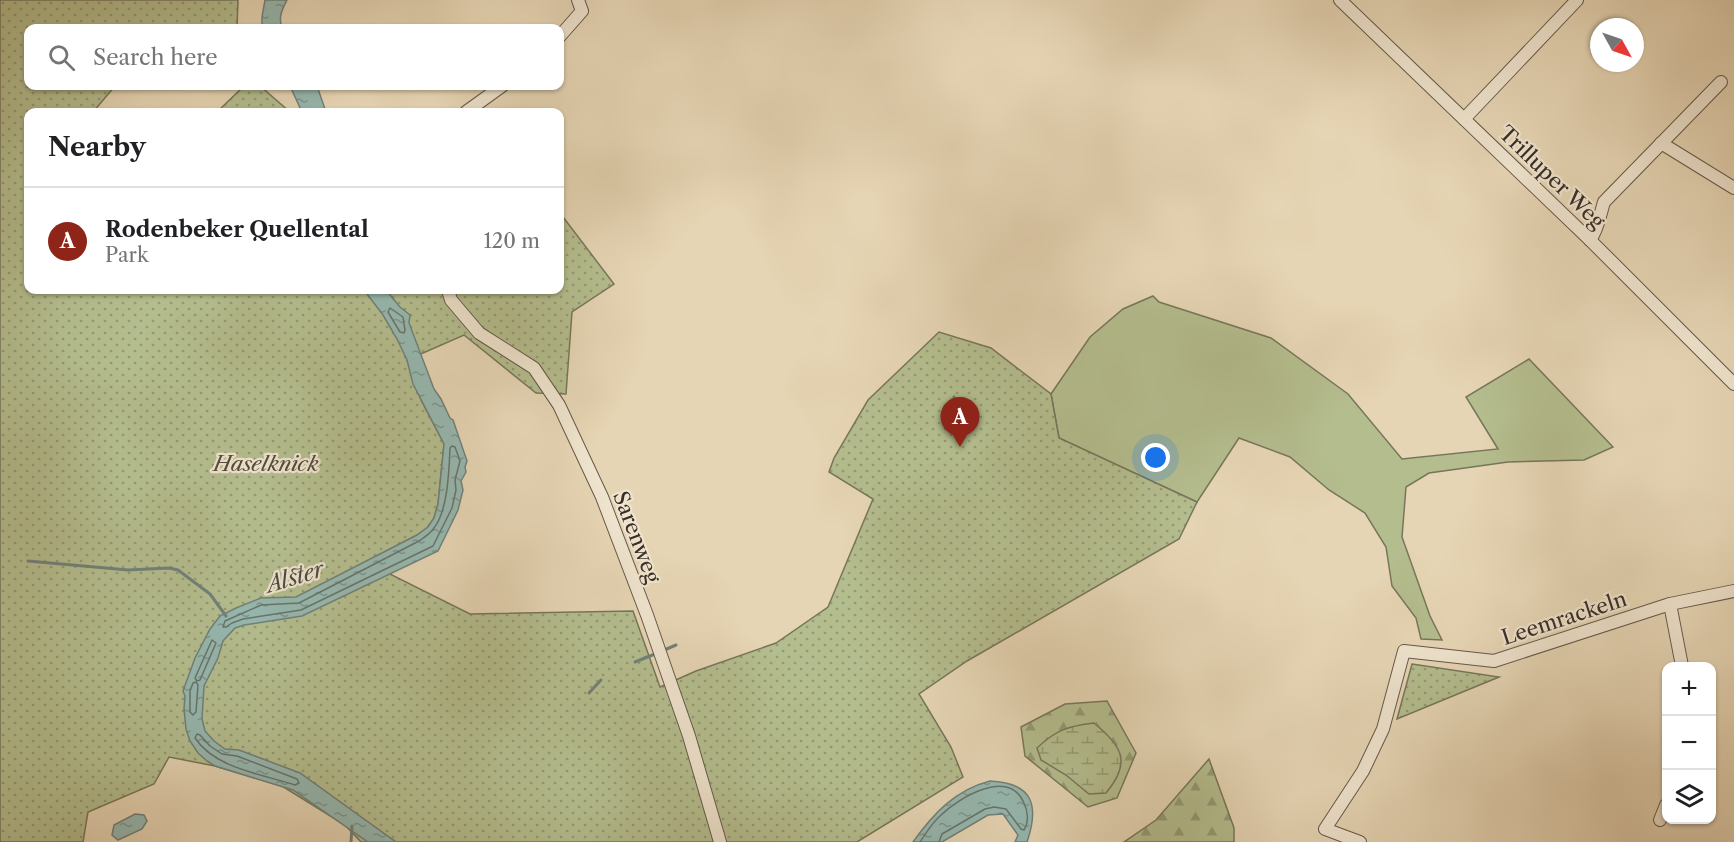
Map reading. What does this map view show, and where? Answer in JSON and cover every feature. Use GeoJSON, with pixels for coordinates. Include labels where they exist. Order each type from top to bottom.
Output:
{"type":"FeatureCollection","features":[{"type":"Feature","properties":{"kind":"street"},"geometry":{"type":"LineString","coordinates":[[564,31],[582,11],[578,0]]}},
{"type":"Feature","properties":{"kind":"street","name":"Trilluper Weg"},"geometry":{"type":"LineString","coordinates":[[1341,0],[1590,240],[1734,384]]}},
{"type":"Feature","properties":{"kind":"street"},"geometry":{"type":"LineString","coordinates":[[1464,119],[1577,0]]}},
{"type":"Feature","properties":{"kind":"street"},"geometry":{"type":"LineString","coordinates":[[1590,240],[1596,232],[1604,202],[1721,82]]}},
{"type":"Feature","properties":{"kind":"street"},"geometry":{"type":"LineString","coordinates":[[472,108],[496,90]]}},
{"type":"Feature","properties":{"kind":"street"},"geometry":{"type":"LineString","coordinates":[[1661,143],[1734,188]]}},
{"type":"Feature","properties":{"kind":"street","name":"Sarenweg"},"geometry":{"type":"LineString","coordinates":[[449,294],[451,300],[479,333],[534,368],[559,405],[602,497],[659,651],[689,736],[720,842]]}},
{"type":"Feature","properties":{"kind":"street","name":"Leemrackeln"},"geometry":{"type":"LineString","coordinates":[[1360,842],[1325,829],[1363,771],[1383,729],[1404,651],[1494,661],[1670,604],[1734,591]]}},
{"type":"Feature","properties":{"kind":"street"},"geometry":{"type":"LineString","coordinates":[[1670,604],[1681,662]]}},
{"type":"Feature","properties":{"kind":"street"},"geometry":{"type":"LineString","coordinates":[[1660,820],[1662,815]]}},
{"type":"Feature","properties":{"kind":"green space","name":"Haselknick"},"geometry":{"type":"Polygon","coordinates":[[[0,0],[238,0],[237,24],[24,24],[24,90],[112,90],[96,108],[24,108],[24,294],[564,294],[564,218],[614,284],[572,312],[566,394],[536,393],[464,335],[407,360],[421,400],[444,444],[438,504],[434,518],[428,527],[417,535],[325,584],[390,574],[470,614],[633,611],[660,687],[696,671],[776,643],[828,607],[873,499],[829,472],[834,458],[868,400],[939,332],[991,348],[1051,394],[1059,438],[1197,502],[1179,539],[967,661],[919,694],[951,747],[963,777],[857,842],[361,842],[345,825],[282,786],[215,766],[169,757],[154,784],[88,812],[83,842],[0,842],[0,0]]]}},
{"type":"Feature","properties":{"kind":"green space"},"geometry":{"type":"Polygon","coordinates":[[[240,90],[265,90],[285,108],[221,108],[240,90]]]}},
{"type":"Feature","properties":{"kind":"green space"},"geometry":{"type":"Polygon","coordinates":[[[1153,296],[1159,302],[1271,338],[1348,394],[1402,459],[1498,449],[1466,397],[1529,359],[1613,447],[1584,460],[1508,462],[1429,473],[1406,487],[1402,537],[1430,616],[1442,640],[1421,639],[1416,618],[1392,586],[1386,547],[1365,513],[1329,490],[1290,457],[1239,438],[1197,502],[1059,438],[1051,394],[1090,337],[1123,309],[1153,296]]]}},
{"type":"Feature","properties":{"kind":"green space"},"geometry":{"type":"Polygon","coordinates":[[[1412,664],[1499,677],[1397,719],[1412,664]]]}},
{"type":"Feature","properties":{"kind":"green space"},"geometry":{"type":"Polygon","coordinates":[[[1107,701],[1136,753],[1117,798],[1088,807],[1025,756],[1021,727],[1065,704],[1107,701]]]}},
{"type":"Feature","properties":{"kind":"green space"},"geometry":{"type":"Polygon","coordinates":[[[1094,723],[1117,747],[1121,763],[1114,782],[1106,793],[1089,794],[1066,775],[1041,760],[1037,748],[1063,730],[1094,723]]]}},
{"type":"Feature","properties":{"kind":"green space"},"geometry":{"type":"Polygon","coordinates":[[[1209,759],[1234,828],[1234,842],[1124,842],[1156,820],[1209,759]]]}},
{"type":"Feature","properties":{"kind":"water"},"geometry":{"type":"Polygon","coordinates":[[[265,0],[287,0],[282,10],[281,24],[262,24],[265,0]]]}},
{"type":"Feature","properties":{"kind":"water"},"geometry":{"type":"Polygon","coordinates":[[[292,90],[318,90],[325,108],[300,108],[292,90]]]}},
{"type":"Feature","properties":{"kind":"water"},"geometry":{"type":"Polygon","coordinates":[[[367,294],[389,294],[410,315],[409,323],[434,389],[453,420],[467,461],[466,472],[461,481],[463,490],[458,510],[438,551],[302,616],[235,628],[223,641],[218,658],[204,686],[202,719],[205,731],[225,749],[239,750],[300,773],[396,842],[368,842],[293,790],[215,766],[207,761],[190,741],[186,729],[183,691],[195,658],[210,629],[220,616],[261,598],[296,597],[417,535],[428,527],[434,518],[438,504],[444,444],[413,384],[407,360],[383,315],[367,294]]]}},
{"type":"Feature","properties":{"kind":"water"},"geometry":{"type":"Polygon","coordinates":[[[990,781],[1015,786],[1024,791],[1029,798],[1033,817],[1027,842],[1015,842],[1018,835],[1003,814],[988,815],[942,842],[913,842],[946,804],[966,790],[990,781]]]}},
{"type":"Feature","properties":{"kind":"water"},"geometry":{"type":"Polygon","coordinates":[[[135,814],[144,815],[147,821],[142,829],[118,840],[112,835],[114,825],[135,814]]]}},
{"type":"Feature","properties":{"kind":"waterway"},"geometry":{"type":"LineString","coordinates":[[953,416],[954,397]]}},
{"type":"Feature","properties":{"kind":"waterway"},"geometry":{"type":"LineString","coordinates":[[28,561],[128,570],[169,568],[178,570],[210,594],[226,616]]}},
{"type":"Feature","properties":{"kind":"waterway"},"geometry":{"type":"LineString","coordinates":[[662,651],[676,645]]}},
{"type":"Feature","properties":{"kind":"waterway"},"geometry":{"type":"LineString","coordinates":[[635,662],[655,654]]}},
{"type":"Feature","properties":{"kind":"waterway"},"geometry":{"type":"LineString","coordinates":[[589,693],[601,680]]}},
{"type":"Feature","properties":{"kind":"waterway"},"geometry":{"type":"LineString","coordinates":[[351,842],[352,826]]}},
{"type":"Feature","properties":{"kind":"place","name":"Rodenbeker Quellental"},"geometry":{"type":"Point","coordinates":[960,447]}},
{"type":"Feature","properties":{"kind":"water label","name":"Alster"},"geometry":{"type":"Point","coordinates":[295,577]}}]}
